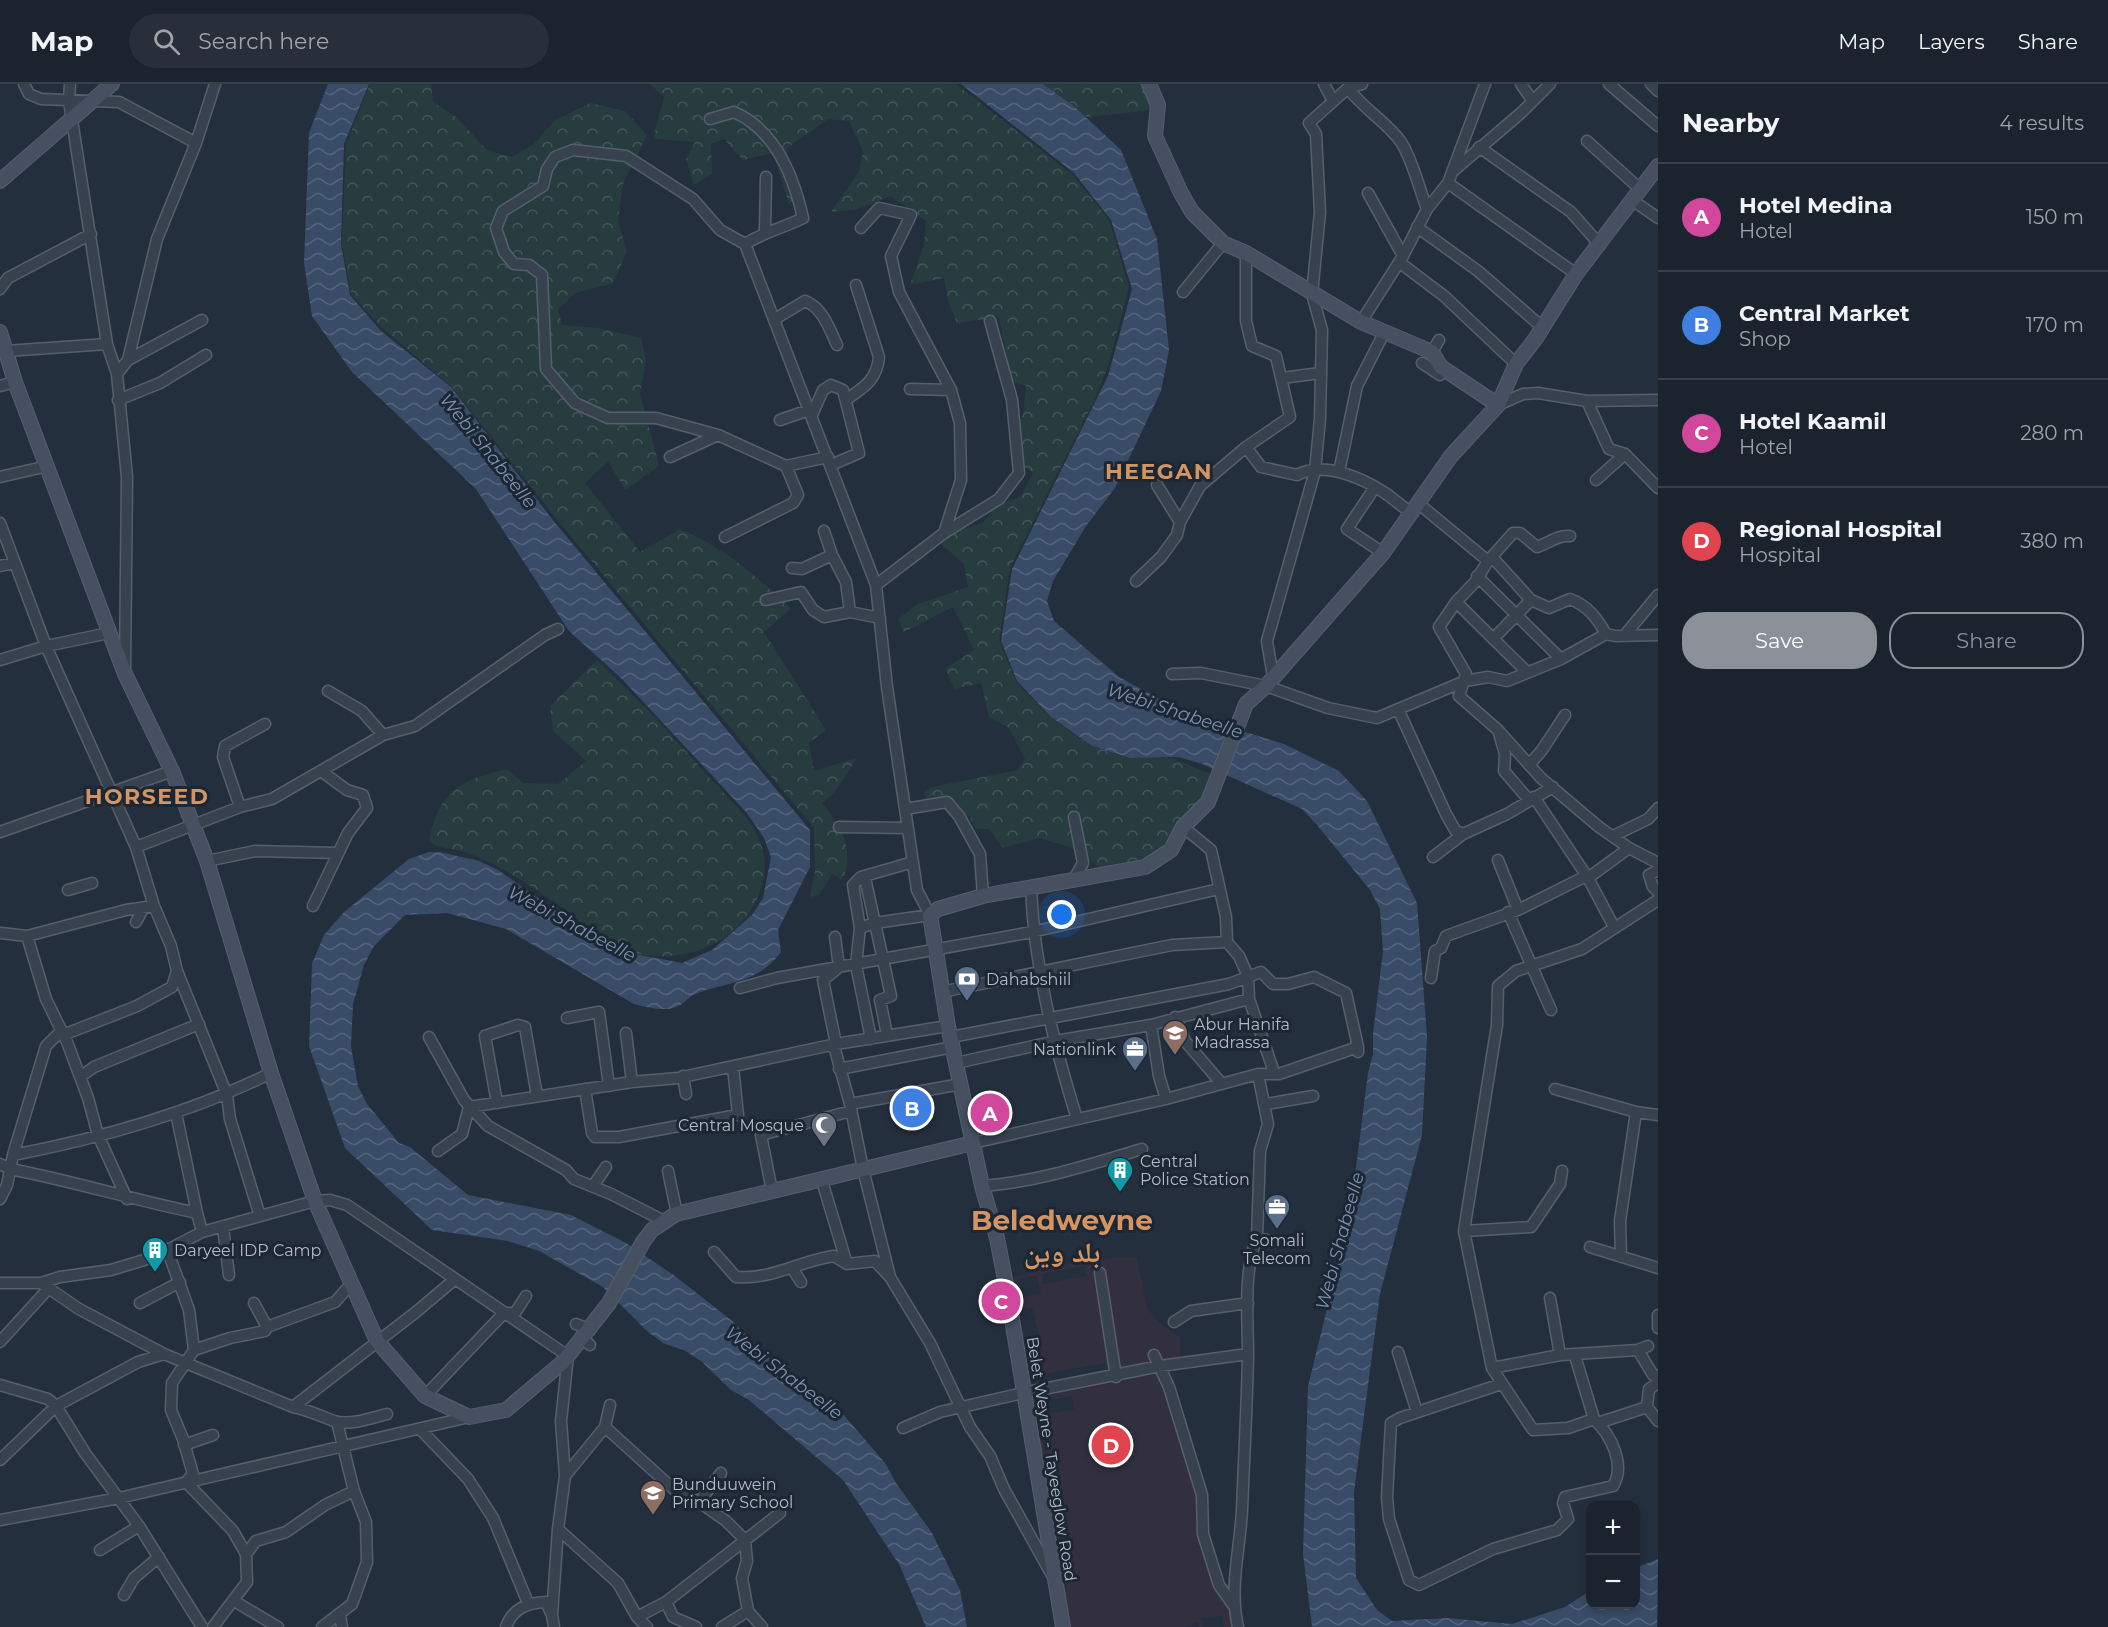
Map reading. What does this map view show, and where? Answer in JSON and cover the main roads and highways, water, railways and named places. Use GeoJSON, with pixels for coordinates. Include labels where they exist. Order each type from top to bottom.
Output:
{"type":"FeatureCollection","features":[{"type":"Feature","properties":{"kind":"water","name":"Webi Shabeelle"},"geometry":{"type":"Polygon","coordinates":[[[328,84],[369,84],[344,144],[341,244],[350,295],[381,331],[451,387],[552,519],[810,830],[810,867],[778,930],[781,952],[772,962],[752,976],[695,994],[679,1006],[671,1008],[634,1004],[506,929],[447,913],[405,915],[374,946],[364,965],[353,1004],[351,1046],[358,1086],[367,1104],[399,1143],[410,1147],[468,1195],[571,1215],[626,1243],[675,1276],[731,1320],[767,1356],[843,1414],[885,1463],[896,1483],[932,1533],[960,1590],[967,1627],[926,1627],[900,1566],[843,1480],[749,1400],[731,1390],[701,1361],[684,1350],[665,1344],[648,1332],[603,1287],[539,1251],[508,1241],[432,1230],[345,1148],[309,1046],[312,964],[324,935],[344,912],[409,859],[429,852],[440,852],[479,861],[498,870],[600,942],[629,953],[682,963],[712,950],[752,915],[763,898],[771,857],[764,838],[746,812],[622,679],[569,631],[476,489],[352,372],[312,316],[304,263],[309,133],[328,84]]]}},
{"type":"Feature","properties":{"kind":"water","name":"Webi Shabeelle"},"geometry":{"type":"Polygon","coordinates":[[[961,84],[1043,84],[1076,108],[1121,150],[1157,239],[1169,350],[1161,391],[1115,488],[1086,526],[1053,581],[1047,601],[1054,621],[1119,677],[1187,714],[1284,744],[1339,771],[1367,801],[1417,903],[1427,1037],[1422,1135],[1380,1294],[1354,1492],[1356,1578],[1377,1610],[1392,1621],[1447,1618],[1512,1624],[1565,1607],[1586,1594],[1586,1609],[1640,1609],[1640,1566],[1658,1559],[1657,1627],[1312,1627],[1303,1554],[1308,1386],[1350,1215],[1368,1073],[1373,1054],[1373,1034],[1383,951],[1380,909],[1370,890],[1302,809],[1202,764],[1179,757],[1130,758],[1092,746],[1051,717],[1017,681],[1001,641],[1012,569],[1108,376],[1132,289],[1111,220],[1074,173],[961,84]]]}},
{"type":"Feature","properties":{"kind":"place","name":"Dahabshiil"},"geometry":{"type":"Point","coordinates":[967,1002]}},
{"type":"Feature","properties":{"kind":"place","name":"Abur Hanifa Madrassa"},"geometry":{"type":"Point","coordinates":[1175,1056]}},
{"type":"Feature","properties":{"kind":"place","name":"Nationlink"},"geometry":{"type":"Point","coordinates":[1135,1072]}},
{"type":"Feature","properties":{"kind":"place","name":"Central Market"},"geometry":{"type":"Point","coordinates":[912,1108]}},
{"type":"Feature","properties":{"kind":"place","name":"Hotel Medina"},"geometry":{"type":"Point","coordinates":[990,1113]}},
{"type":"Feature","properties":{"kind":"place","name":"Central Mosque"},"geometry":{"type":"Point","coordinates":[824,1148]}},
{"type":"Feature","properties":{"kind":"place","name":"Central Police Station"},"geometry":{"type":"Point","coordinates":[1120,1193]}},
{"type":"Feature","properties":{"kind":"place","name":"Somali Telecom"},"geometry":{"type":"Point","coordinates":[1277,1230]}},
{"type":"Feature","properties":{"kind":"place","name":"Daryeel IDP Camp"},"geometry":{"type":"Point","coordinates":[155,1273]}},
{"type":"Feature","properties":{"kind":"place","name":"Hotel Kaamil"},"geometry":{"type":"Point","coordinates":[1001,1301]}},
{"type":"Feature","properties":{"kind":"place","name":"Regional Hospital"},"geometry":{"type":"Point","coordinates":[1111,1445]}},
{"type":"Feature","properties":{"kind":"place","name":"Bunduuwein Primary School"},"geometry":{"type":"Point","coordinates":[653,1516]}},
{"type":"Feature","properties":{"kind":"district","name":"HEEGAN"},"geometry":{"type":"Point","coordinates":[1159,471]}},
{"type":"Feature","properties":{"kind":"district","name":"HORSEED"},"geometry":{"type":"Point","coordinates":[147,796]}},
{"type":"Feature","properties":{"kind":"district","name":"Beledweyne بلد وين"},"geometry":{"type":"Point","coordinates":[1062,1236]}}]}
